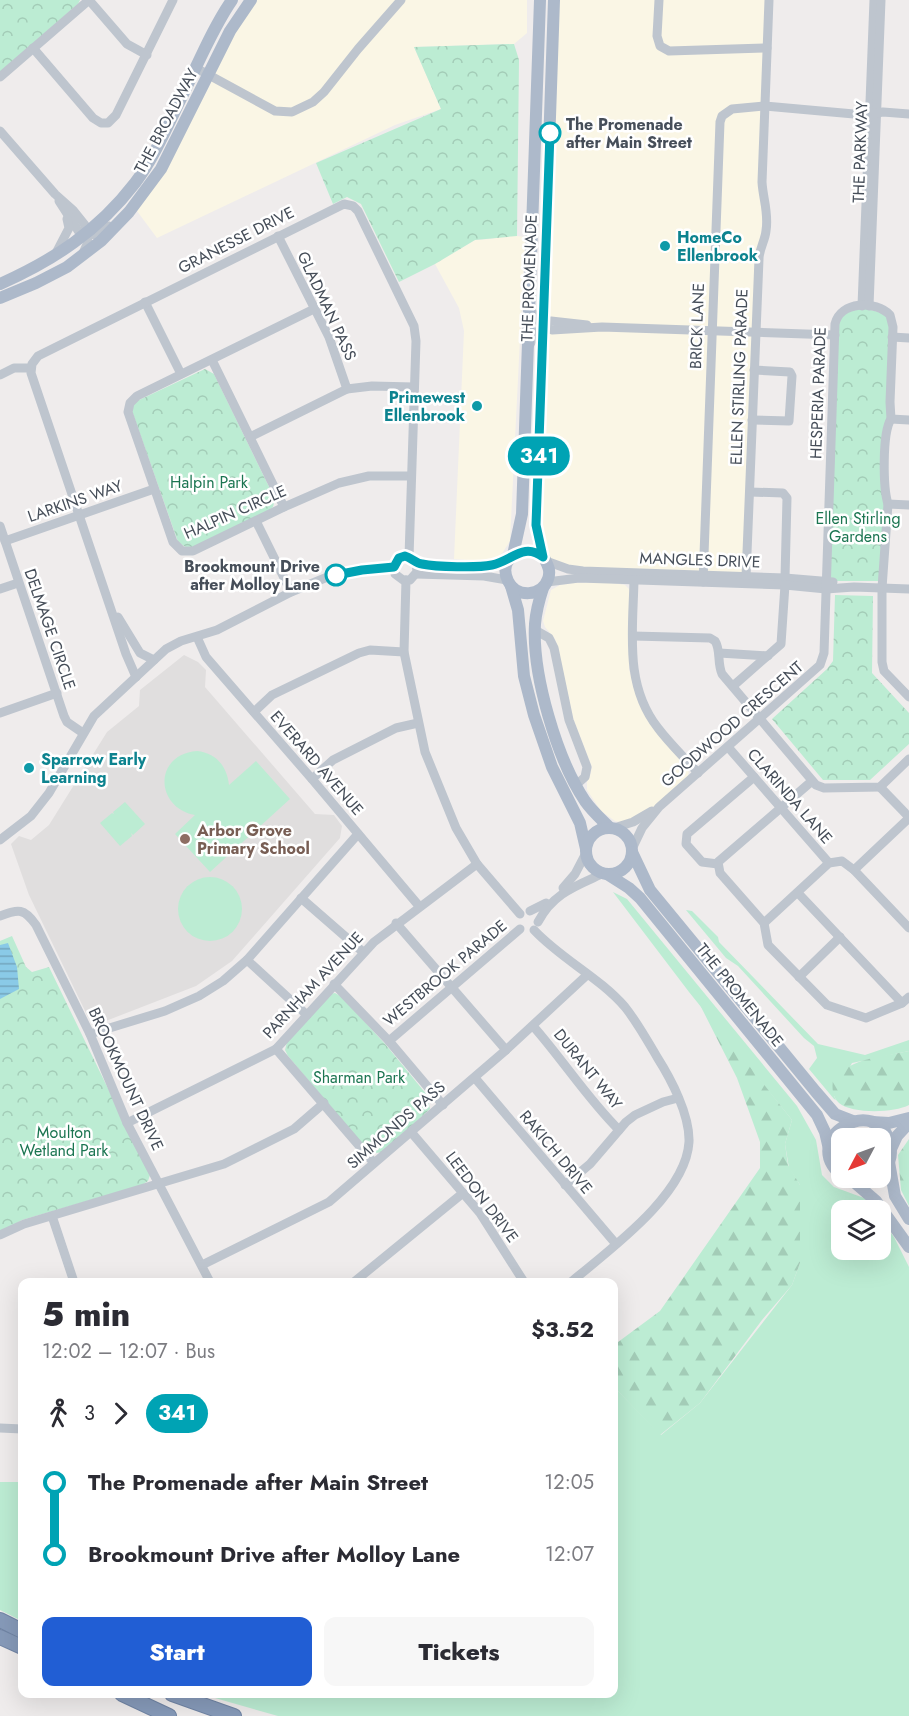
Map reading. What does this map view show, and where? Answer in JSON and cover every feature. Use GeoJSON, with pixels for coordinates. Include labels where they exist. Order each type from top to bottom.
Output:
{"type":"FeatureCollection","features":[{"type":"Feature","properties":{"kind":"highway"},"geometry":{"type":"LineString","coordinates":[[0,1620],[18,1629]]}},
{"type":"Feature","properties":{"kind":"highway"},"geometry":{"type":"LineString","coordinates":[[0,1637],[18,1645]]}},
{"type":"Feature","properties":{"kind":"highway"},"geometry":{"type":"LineString","coordinates":[[131,1698],[169,1716]]}},
{"type":"Feature","properties":{"kind":"highway"},"geometry":{"type":"LineString","coordinates":[[167,1698],[207,1716]]}},
{"type":"Feature","properties":{"kind":"highway"},"geometry":{"type":"LineString","coordinates":[[183,1698],[234,1716]]}},
{"type":"Feature","properties":{"kind":"main road","name":"THE BROADWAY"},"geometry":{"type":"LineString","coordinates":[[0,284],[54,258],[85,229],[99,221],[136,182],[212,34],[232,0]]}},
{"type":"Feature","properties":{"kind":"main road","name":"THE BROADWAY"},"geometry":{"type":"LineString","coordinates":[[0,298],[51,276],[78,259],[101,241],[142,197],[160,169],[230,31],[251,0]]}},
{"type":"Feature","properties":{"kind":"main road","name":"THE PROMENADE"},"geometry":{"type":"LineString","coordinates":[[511,558],[522,514],[540,0]]}},
{"type":"Feature","properties":{"kind":"main road","name":"THE PROMENADE"},"geometry":{"type":"LineString","coordinates":[[544,559],[536,525],[554,0]]}},
{"type":"Feature","properties":{"kind":"main road"},"geometry":{"type":"LineString","coordinates":[[531,551],[544,559],[549,572],[535,630],[538,663],[547,710],[565,761],[589,807],[612,828],[625,834],[632,851],[625,867],[617,873],[606,874],[591,865],[579,823],[552,767],[534,715],[524,676],[518,610],[506,570],[511,558],[519,552],[531,551]]}},
{"type":"Feature","properties":{"kind":"main road"},"geometry":{"type":"LineString","coordinates":[[509,583],[523,594],[537,592],[545,585]]}},
{"type":"Feature","properties":{"kind":"main road"},"geometry":{"type":"LineString","coordinates":[[586,851],[588,840],[595,832],[612,828]]}},
{"type":"Feature","properties":{"kind":"main road","name":"THE PROMENADE"},"geometry":{"type":"LineString","coordinates":[[632,851],[650,890],[835,1114],[853,1121]]}},
{"type":"Feature","properties":{"kind":"main road","name":"THE PROMENADE"},"geometry":{"type":"LineString","coordinates":[[606,874],[638,895],[817,1116],[825,1132],[831,1158]]}},
{"type":"Feature","properties":{"kind":"main road"},"geometry":{"type":"LineString","coordinates":[[829,1149],[835,1133],[845,1124],[853,1121],[889,1123],[909,1118]]}},
{"type":"Feature","properties":{"kind":"main road"},"geometry":{"type":"LineString","coordinates":[[870,1122],[879,1128]]}},
{"type":"Feature","properties":{"kind":"main road"},"geometry":{"type":"LineString","coordinates":[[891,1149],[897,1136],[909,1123]]}},
{"type":"Feature","properties":{"kind":"main road"},"geometry":{"type":"LineString","coordinates":[[891,1173],[895,1196],[909,1219]]}},
{"type":"Feature","properties":{"kind":"main road"},"geometry":{"type":"LineString","coordinates":[[859,1188],[876,1201],[909,1247]]}},
{"type":"Feature","properties":{"kind":"street"},"geometry":{"type":"LineString","coordinates":[[0,77],[89,0],[127,44],[147,55]]}},
{"type":"Feature","properties":{"kind":"street"},"geometry":{"type":"LineString","coordinates":[[33,48],[93,118],[104,123],[110,122],[116,115],[147,55],[173,0]]}},
{"type":"Feature","properties":{"kind":"street"},"geometry":{"type":"LineString","coordinates":[[196,68],[275,111],[292,112],[313,102],[324,92],[401,0]]}},
{"type":"Feature","properties":{"kind":"street"},"geometry":{"type":"LineString","coordinates":[[658,0],[657,36],[660,46],[669,51],[767,48]]}},
{"type":"Feature","properties":{"kind":"street","name":"ELLEN STIRLING PARADE"},"geometry":{"type":"LineString","coordinates":[[746,577],[759,249],[767,228],[767,208],[762,182],[769,0]]}},
{"type":"Feature","properties":{"kind":"street","name":"THE PARKWAY"},"geometry":{"type":"LineString","coordinates":[[873,114],[874,0]]}},
{"type":"Feature","properties":{"kind":"street","name":"THE PARKWAY"},"geometry":{"type":"LineString","coordinates":[[865,306],[873,114],[881,0]]}},
{"type":"Feature","properties":{"kind":"street"},"geometry":{"type":"LineString","coordinates":[[765,106],[873,114],[909,114]]}},
{"type":"Feature","properties":{"kind":"street","name":"BRICK LANE"},"geometry":{"type":"LineString","coordinates":[[704,579],[720,118],[726,111],[732,109],[765,106]]}},
{"type":"Feature","properties":{"kind":"street"},"geometry":{"type":"LineString","coordinates":[[0,131],[55,194],[73,210],[85,229],[88,242],[78,259]]}},
{"type":"Feature","properties":{"kind":"street"},"geometry":{"type":"LineString","coordinates":[[55,194],[79,232],[85,229]]}},
{"type":"Feature","properties":{"kind":"street"},"geometry":{"type":"LineString","coordinates":[[85,229],[96,236],[142,197]]}},
{"type":"Feature","properties":{"kind":"street","name":"GRANESSE DRIVE"},"geometry":{"type":"LineString","coordinates":[[31,368],[38,356],[347,203],[356,208],[414,326],[416,341],[411,476],[413,560]]}},
{"type":"Feature","properties":{"kind":"street"},"geometry":{"type":"LineString","coordinates":[[54,258],[69,228],[67,216]]}},
{"type":"Feature","properties":{"kind":"street","name":"GLADMAN PASS"},"geometry":{"type":"LineString","coordinates":[[278,236],[333,346],[347,389]]}},
{"type":"Feature","properties":{"kind":"street"},"geometry":{"type":"LineString","coordinates":[[145,302],[181,374]]}},
{"type":"Feature","properties":{"kind":"street"},"geometry":{"type":"LineString","coordinates":[[865,306],[882,309],[890,315],[891,419],[886,429],[885,488],[888,504],[882,588],[883,667],[909,697]]}},
{"type":"Feature","properties":{"kind":"street","name":"HESPERIA PARADE"},"geometry":{"type":"LineString","coordinates":[[827,585],[837,316],[845,308],[865,306]]}},
{"type":"Feature","properties":{"kind":"street"},"geometry":{"type":"LineString","coordinates":[[529,307],[544,326]]}},
{"type":"Feature","properties":{"kind":"street","name":"HALPIN CIRCLE"},"geometry":{"type":"LineString","coordinates":[[314,309],[137,396],[129,406],[128,412],[171,538],[176,546],[186,552],[193,551],[323,489],[355,478],[411,476]]}},
{"type":"Feature","properties":{"kind":"street"},"geometry":{"type":"LineString","coordinates":[[527,351],[537,332],[555,321],[602,327],[835,335]]}},
{"type":"Feature","properties":{"kind":"street"},"geometry":{"type":"LineString","coordinates":[[892,337],[909,338]]}},
{"type":"Feature","properties":{"kind":"street"},"geometry":{"type":"LineString","coordinates":[[212,360],[284,507]]}},
{"type":"Feature","properties":{"kind":"street"},"geometry":{"type":"LineString","coordinates":[[0,375],[14,368],[31,368],[78,516],[136,677]]}},
{"type":"Feature","properties":{"kind":"street"},"geometry":{"type":"LineString","coordinates":[[752,420],[789,421],[792,376],[790,372],[754,370]]}},
{"type":"Feature","properties":{"kind":"street"},"geometry":{"type":"LineString","coordinates":[[250,437],[347,389],[372,386],[414,387]]}},
{"type":"Feature","properties":{"kind":"street"},"geometry":{"type":"LineString","coordinates":[[891,419],[909,420]]}},
{"type":"Feature","properties":{"kind":"street","name":"LARKINS WAY"},"geometry":{"type":"LineString","coordinates":[[5,541],[154,489]]}},
{"type":"Feature","properties":{"kind":"street"},"geometry":{"type":"LineString","coordinates":[[733,687],[782,641],[787,498],[783,493],[750,492]]}},
{"type":"Feature","properties":{"kind":"street"},"geometry":{"type":"LineString","coordinates":[[888,504],[909,505]]}},
{"type":"Feature","properties":{"kind":"street"},"geometry":{"type":"LineString","coordinates":[[256,521],[291,592]]}},
{"type":"Feature","properties":{"kind":"street","name":"DELMAGE CIRCLE"},"geometry":{"type":"LineString","coordinates":[[0,526],[63,716],[83,734]]}},
{"type":"Feature","properties":{"kind":"street"},"geometry":{"type":"LineString","coordinates":[[509,583],[484,576],[416,574],[406,580],[397,577],[394,567],[399,558],[427,565],[487,566],[511,558]]}},
{"type":"Feature","properties":{"kind":"street","name":"MANGLES DRIVE"},"geometry":{"type":"LineString","coordinates":[[544,559],[574,570],[597,572],[909,589]]}},
{"type":"Feature","properties":{"kind":"street"},"geometry":{"type":"LineString","coordinates":[[413,560],[416,574]]}},
{"type":"Feature","properties":{"kind":"street"},"geometry":{"type":"LineString","coordinates":[[0,840],[23,823],[40,805],[94,716],[154,660],[174,645],[217,630],[291,592],[336,575],[394,567]]}},
{"type":"Feature","properties":{"kind":"street"},"geometry":{"type":"LineString","coordinates":[[589,579],[597,572]]}},
{"type":"Feature","properties":{"kind":"street","name":"MANGLES DRIVE"},"geometry":{"type":"LineString","coordinates":[[545,585],[589,579],[746,577],[785,582]]}},
{"type":"Feature","properties":{"kind":"street"},"geometry":{"type":"LineString","coordinates":[[406,580],[404,652],[418,723],[425,752],[456,828],[477,864],[525,913],[536,915],[536,926],[548,945],[606,989],[625,1008],[668,1074],[688,1130],[689,1142],[681,1170],[647,1217],[576,1278]]}},
{"type":"Feature","properties":{"kind":"street"},"geometry":{"type":"LineString","coordinates":[[634,580],[632,664],[635,682],[641,700],[658,728],[698,773]]}},
{"type":"Feature","properties":{"kind":"street"},"geometry":{"type":"LineString","coordinates":[[0,589],[18,583]]}},
{"type":"Feature","properties":{"kind":"street","name":"GOODWOOD CRESCENT"},"geometry":{"type":"LineString","coordinates":[[632,851],[642,828],[659,807],[820,665],[824,653],[827,585]]}},
{"type":"Feature","properties":{"kind":"street"},"geometry":{"type":"LineString","coordinates":[[108,600],[140,653],[154,660]]}},
{"type":"Feature","properties":{"kind":"street"},"geometry":{"type":"LineString","coordinates":[[535,630],[549,638],[554,648],[569,720],[587,767],[585,777],[576,785]]}},
{"type":"Feature","properties":{"kind":"street"},"geometry":{"type":"LineString","coordinates":[[633,636],[710,638],[717,644],[720,668],[733,687],[816,785],[824,788],[880,787],[909,759]]}},
{"type":"Feature","properties":{"kind":"street","name":"EVERARD AVENUE"},"geometry":{"type":"LineString","coordinates":[[197,637],[206,657],[419,906]]}},
{"type":"Feature","properties":{"kind":"street"},"geometry":{"type":"LineString","coordinates":[[254,712],[272,695],[359,653],[370,650],[404,652]]}},
{"type":"Feature","properties":{"kind":"street"},"geometry":{"type":"LineString","coordinates":[[719,653],[768,656]]}},
{"type":"Feature","properties":{"kind":"street"},"geometry":{"type":"LineString","coordinates":[[0,713],[57,693]]}},
{"type":"Feature","properties":{"kind":"street"},"geometry":{"type":"LineString","coordinates":[[312,779],[333,760],[396,728],[418,723]]}},
{"type":"Feature","properties":{"kind":"street","name":"CLARINDA LANE"},"geometry":{"type":"LineString","coordinates":[[728,747],[829,863]]}},
{"type":"Feature","properties":{"kind":"street"},"geometry":{"type":"LineString","coordinates":[[754,777],[687,834],[686,844],[702,862],[718,864],[812,781]]}},
{"type":"Feature","properties":{"kind":"street"},"geometry":{"type":"LineString","coordinates":[[854,870],[909,817],[880,787]]}},
{"type":"Feature","properties":{"kind":"street","name":"GOODWOOD CRESCENT"},"geometry":{"type":"LineString","coordinates":[[612,828],[633,822],[659,807]]}},
{"type":"Feature","properties":{"kind":"street"},"geometry":{"type":"LineString","coordinates":[[90,1034],[165,1011],[199,996],[223,981],[247,960],[358,834]]}},
{"type":"Feature","properties":{"kind":"street"},"geometry":{"type":"LineString","coordinates":[[586,851],[571,880],[544,907],[536,926],[527,932],[520,929],[517,922],[525,913],[544,907],[572,887],[606,874]]}},
{"type":"Feature","properties":{"kind":"street"},"geometry":{"type":"LineString","coordinates":[[764,923],[829,863],[842,861],[854,870],[909,928]]}},
{"type":"Feature","properties":{"kind":"street","name":"PARNHAM AVENUE"},"geometry":{"type":"LineString","coordinates":[[127,1123],[276,1049],[363,952],[396,923],[477,864]]}},
{"type":"Feature","properties":{"kind":"street"},"geometry":{"type":"LineString","coordinates":[[718,864],[720,873],[764,923],[768,945],[827,1005],[866,1018],[905,1000],[840,937],[798,892]]}},
{"type":"Feature","properties":{"kind":"street"},"geometry":{"type":"LineString","coordinates":[[301,898],[363,952]]}},
{"type":"Feature","properties":{"kind":"street","name":"BROOKMOUNT DRIVE"},"geometry":{"type":"LineString","coordinates":[[0,916],[18,910],[25,912],[31,918],[90,1034],[127,1123],[208,1278]]}},
{"type":"Feature","properties":{"kind":"street"},"geometry":{"type":"LineString","coordinates":[[396,923],[506,1050]]}},
{"type":"Feature","properties":{"kind":"street","name":"WESTBROOK PARADE"},"geometry":{"type":"LineString","coordinates":[[389,1041],[520,929]]}},
{"type":"Feature","properties":{"kind":"street"},"geometry":{"type":"LineString","coordinates":[[799,976],[840,937]]}},
{"type":"Feature","properties":{"kind":"street"},"geometry":{"type":"LineString","coordinates":[[247,960],[307,1015]]}},
{"type":"Feature","properties":{"kind":"street","name":"SIMMONDS PASS"},"geometry":{"type":"LineString","coordinates":[[202,1265],[329,1202],[475,1078],[588,975]]}},
{"type":"Feature","properties":{"kind":"street"},"geometry":{"type":"LineString","coordinates":[[334,984],[389,1041],[443,1105]]}},
{"type":"Feature","properties":{"kind":"street","name":"DURANT WAY"},"geometry":{"type":"LineString","coordinates":[[533,1026],[560,1056],[595,1104],[619,1130]]}},
{"type":"Feature","properties":{"kind":"street"},"geometry":{"type":"LineString","coordinates":[[276,1049],[374,1163]]}},
{"type":"Feature","properties":{"kind":"street","name":"RAKICH DRIVE"},"geometry":{"type":"LineString","coordinates":[[475,1078],[616,1244]]}},
{"type":"Feature","properties":{"kind":"street"},"geometry":{"type":"LineString","coordinates":[[565,1185],[590,1164],[635,1115],[662,1102],[678,1098]]}},
{"type":"Feature","properties":{"kind":"street"},"geometry":{"type":"LineString","coordinates":[[0,1235],[24,1224],[224,1164],[294,1129],[324,1103]]}},
{"type":"Feature","properties":{"kind":"street","name":"LEEDON DRIVE"},"geometry":{"type":"LineString","coordinates":[[411,1132],[492,1229],[522,1278]]}},
{"type":"Feature","properties":{"kind":"street"},"geometry":{"type":"LineString","coordinates":[[359,1278],[463,1193]]}},
{"type":"Feature","properties":{"kind":"street"},"geometry":{"type":"LineString","coordinates":[[52,1216],[73,1278]]}},
{"type":"Feature","properties":{"kind":"street"},"geometry":{"type":"LineString","coordinates":[[0,1428],[18,1429]]}},
{"type":"Feature","properties":{"kind":"shaded area"},"geometry":{"type":"Polygon","coordinates":[[[255,0],[527,0],[527,33],[514,44],[414,47],[441,109],[395,125],[157,238],[137,211],[159,180],[209,87],[226,49],[255,0]]]}},
{"type":"Feature","properties":{"kind":"shaded area"},"geometry":{"type":"Polygon","coordinates":[[[554,0],[769,0],[765,201],[759,249],[746,577],[583,571],[546,561],[537,536],[554,0]]]}},
{"type":"Feature","properties":{"kind":"shaded area"},"geometry":{"type":"Polygon","coordinates":[[[509,235],[525,237],[510,541],[498,557],[481,561],[454,559],[464,331],[459,308],[435,264],[475,240],[509,235]]]}},
{"type":"Feature","properties":{"kind":"shaded area"},"geometry":{"type":"Polygon","coordinates":[[[605,582],[625,585],[629,589],[631,594],[629,669],[638,698],[689,769],[688,777],[655,807],[633,819],[620,822],[601,811],[587,790],[592,767],[573,718],[555,639],[543,621],[551,590],[560,585],[605,582]]]}},
{"type":"Feature","properties":{"kind":"shaded area","name":"Arbor Grove Primary School"},"geometry":{"type":"Polygon","coordinates":[[[184,655],[198,662],[206,670],[205,687],[315,814],[334,815],[342,826],[340,838],[232,961],[196,986],[98,1024],[88,1017],[29,895],[11,844],[19,836],[31,840],[49,825],[107,732],[139,706],[140,690],[184,655]]]}},
{"type":"Feature","properties":{"kind":"green space"},"geometry":{"type":"Polygon","coordinates":[[[0,0],[80,0],[0,72],[0,0]]]}},
{"type":"Feature","properties":{"kind":"green space"},"geometry":{"type":"Polygon","coordinates":[[[514,44],[519,60],[517,236],[475,240],[399,282],[361,204],[347,197],[333,204],[316,163],[441,109],[414,47],[514,44]]]}},
{"type":"Feature","properties":{"kind":"green space","name":"Ellen Stirling Gardens"},"geometry":{"type":"Polygon","coordinates":[[[856,306],[890,315],[884,581],[827,581],[837,316],[856,306]]]}},
{"type":"Feature","properties":{"kind":"green space","name":"Halpin Park"},"geometry":{"type":"Polygon","coordinates":[[[205,369],[214,374],[275,499],[273,507],[268,511],[194,548],[187,548],[178,542],[131,408],[137,401],[205,369]]]}},
{"type":"Feature","properties":{"kind":"green space"},"geometry":{"type":"Polygon","coordinates":[[[835,595],[873,596],[872,673],[909,713],[909,744],[870,780],[823,780],[772,719],[833,661],[835,595]]]}},
{"type":"Feature","properties":{"kind":"green space"},"geometry":{"type":"Polygon","coordinates":[[[197,751],[210,754],[223,766],[229,785],[256,761],[290,799],[210,872],[175,834],[195,815],[182,810],[172,802],[166,792],[164,781],[173,761],[183,754],[197,751]]]}},
{"type":"Feature","properties":{"kind":"green space"},"geometry":{"type":"Polygon","coordinates":[[[125,802],[145,824],[133,835],[131,833],[132,836],[120,846],[100,823],[112,813],[114,814],[113,812],[125,802]]]}},
{"type":"Feature","properties":{"kind":"green space"},"geometry":{"type":"Polygon","coordinates":[[[210,877],[233,886],[242,909],[233,932],[210,941],[187,932],[178,909],[187,886],[210,877]]]}},
{"type":"Feature","properties":{"kind":"green space"},"geometry":{"type":"Polygon","coordinates":[[[613,892],[627,899],[797,1106],[816,1140],[822,1175],[831,1184],[831,1188],[837,1188],[866,1200],[831,1200],[831,1260],[891,1260],[891,1233],[909,1267],[909,1716],[278,1716],[215,1698],[618,1698],[618,1391],[661,1435],[700,1403],[792,1285],[800,1263],[800,1185],[789,1168],[785,1144],[792,1120],[689,992],[613,892]]]}},
{"type":"Feature","properties":{"kind":"green space"},"geometry":{"type":"Polygon","coordinates":[[[686,910],[692,911],[718,937],[719,942],[818,1044],[865,1055],[909,1040],[909,1051],[852,1063],[834,1096],[836,1100],[834,1099],[809,1069],[817,1058],[814,1046],[738,966],[726,958],[686,910]]]}},
{"type":"Feature","properties":{"kind":"green space","name":"Moulton Wetland Park"},"geometry":{"type":"Polygon","coordinates":[[[12,936],[26,967],[32,972],[49,967],[150,1175],[148,1181],[142,1185],[22,1220],[0,1232],[0,941],[12,936]]]}},
{"type":"Feature","properties":{"kind":"green space","name":"Sharman Park"},"geometry":{"type":"Polygon","coordinates":[[[335,993],[342,997],[386,1045],[427,1095],[430,1109],[383,1152],[376,1153],[367,1150],[285,1050],[287,1042],[329,994],[335,993]]]}},
{"type":"Feature","properties":{"kind":"green space"},"geometry":{"type":"Polygon","coordinates":[[[698,1001],[792,1120],[785,1144],[788,1165],[800,1185],[800,1263],[792,1285],[762,1320],[700,1403],[660,1435],[618,1391],[618,1342],[660,1311],[760,1168],[760,1142],[737,1078],[698,1001]]]}},
{"type":"Feature","properties":{"kind":"green space"},"geometry":{"type":"Polygon","coordinates":[[[909,1051],[909,1105],[894,1110],[863,1111],[845,1107],[835,1098],[833,1080],[841,1072],[858,1062],[909,1051]]]}},
{"type":"Feature","properties":{"kind":"green space"},"geometry":{"type":"Polygon","coordinates":[[[909,1139],[909,1206],[901,1190],[898,1155],[909,1139]]]}},
{"type":"Feature","properties":{"kind":"green space"},"geometry":{"type":"Polygon","coordinates":[[[0,1482],[18,1482],[18,1619],[0,1610],[0,1482]]]}},
{"type":"Feature","properties":{"kind":"water"},"geometry":{"type":"Polygon","coordinates":[[[8,943],[17,967],[19,989],[0,999],[0,945],[8,943]]]}},
{"type":"Feature","properties":{"kind":"bus line","name":"341"},"geometry":{"type":"LineString","coordinates":[[336,575],[394,567],[399,558],[405,556],[423,564],[486,566],[509,561],[513,555],[525,550],[543,557],[536,525],[550,133]]}},
{"type":"Feature","properties":{"kind":"place","name":"The Promenade after Main Street"},"geometry":{"type":"Point","coordinates":[550,133]}},
{"type":"Feature","properties":{"kind":"place","name":"HomeCo Ellenbrook"},"geometry":{"type":"Point","coordinates":[665,246]}},
{"type":"Feature","properties":{"kind":"place","name":"Primewest Ellenbrook"},"geometry":{"type":"Point","coordinates":[477,406]}},
{"type":"Feature","properties":{"kind":"place","name":"Brookmount Drive after Molloy Lane"},"geometry":{"type":"Point","coordinates":[336,575]}},
{"type":"Feature","properties":{"kind":"place","name":"Sparrow Early Learning"},"geometry":{"type":"Point","coordinates":[29,768]}},
{"type":"Feature","properties":{"kind":"place","name":"Arbor Grove Primary School"},"geometry":{"type":"Point","coordinates":[185,839]}}]}
